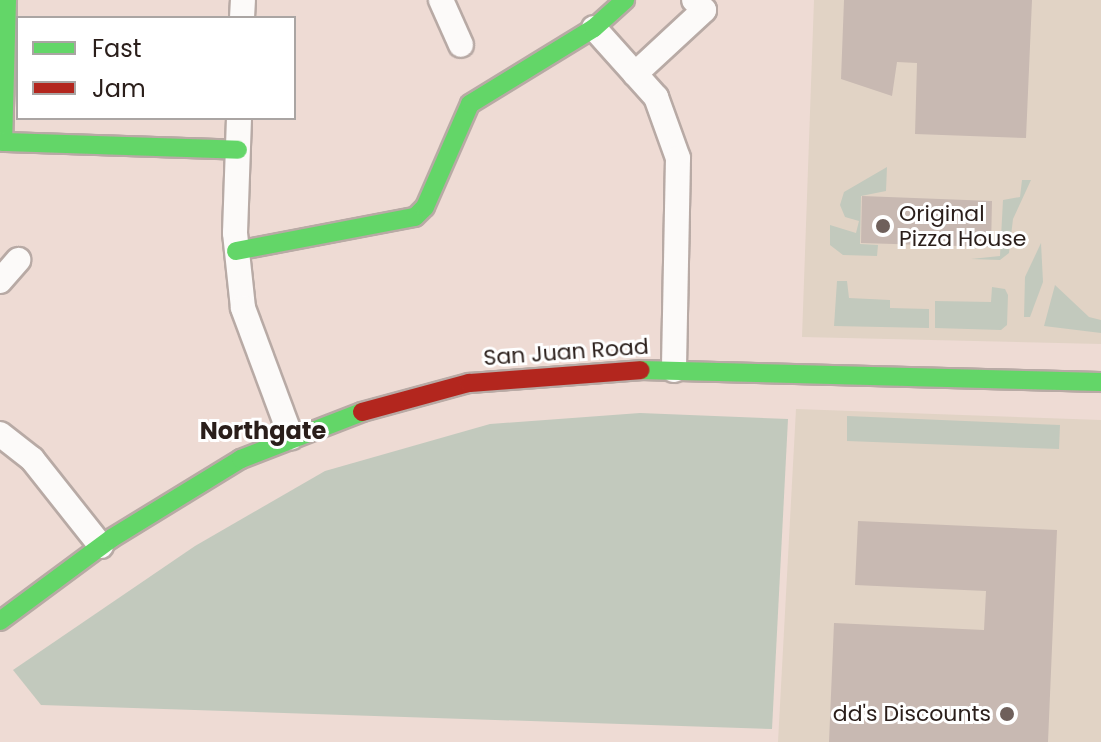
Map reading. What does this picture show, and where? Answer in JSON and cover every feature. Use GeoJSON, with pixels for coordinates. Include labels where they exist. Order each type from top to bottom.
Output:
{"type":"FeatureCollection","features":[{"type":"Feature","properties":{"kind":"main road"},"geometry":{"type":"LineString","coordinates":[[7,0],[3,142],[238,150]]}},
{"type":"Feature","properties":{"kind":"main road"},"geometry":{"type":"LineString","coordinates":[[236,251],[415,217],[425,207],[470,104],[594,28],[625,0]]}},
{"type":"Feature","properties":{"kind":"main road","name":"San Juan Road"},"geometry":{"type":"LineString","coordinates":[[0,621],[101,546],[189,488],[291,437],[396,400],[469,383],[604,369],[1101,382]]}},
{"type":"Feature","properties":{"kind":"street"},"geometry":{"type":"LineString","coordinates":[[441,0],[461,45]]}},
{"type":"Feature","properties":{"kind":"street"},"geometry":{"type":"LineString","coordinates":[[635,74],[704,10],[694,0]]}},
{"type":"Feature","properties":{"kind":"street"},"geometry":{"type":"LineString","coordinates":[[594,28],[661,108],[678,158],[674,370]]}},
{"type":"Feature","properties":{"kind":"street"},"geometry":{"type":"LineString","coordinates":[[239,120],[236,251],[247,326],[291,437]]}},
{"type":"Feature","properties":{"kind":"street"},"geometry":{"type":"LineString","coordinates":[[0,281],[18,260]]}},
{"type":"Feature","properties":{"kind":"street"},"geometry":{"type":"LineString","coordinates":[[0,434],[32,459],[101,546]]}},
{"type":"Feature","properties":{"kind":"shaded area"},"geometry":{"type":"Polygon","coordinates":[[[814,0],[1101,0],[1101,344],[802,337],[814,0]]]}},
{"type":"Feature","properties":{"kind":"shaded area"},"geometry":{"type":"Polygon","coordinates":[[[887,167],[886,191],[861,196],[860,244],[878,245],[877,256],[843,255],[830,245],[830,225],[856,233],[859,221],[845,217],[840,205],[844,192],[887,167]]]}},
{"type":"Feature","properties":{"kind":"shaded area"},"geometry":{"type":"Polygon","coordinates":[[[1022,180],[1031,180],[1013,219],[1009,253],[1000,260],[971,259],[1000,256],[1003,200],[1020,197],[1022,180]]]}},
{"type":"Feature","properties":{"kind":"shaded area"},"geometry":{"type":"Polygon","coordinates":[[[1041,243],[1043,282],[1030,317],[1024,317],[1025,277],[1041,243]]]}},
{"type":"Feature","properties":{"kind":"shaded area"},"geometry":{"type":"Polygon","coordinates":[[[837,281],[847,281],[849,298],[890,300],[890,308],[929,309],[929,328],[834,326],[837,281]]]}},
{"type":"Feature","properties":{"kind":"shaded area"},"geometry":{"type":"Polygon","coordinates":[[[1055,285],[1089,317],[1101,320],[1101,333],[1044,326],[1055,285]]]}},
{"type":"Feature","properties":{"kind":"shaded area"},"geometry":{"type":"Polygon","coordinates":[[[992,287],[1005,289],[1008,295],[1007,325],[1001,330],[935,328],[935,301],[991,302],[992,287]]]}},
{"type":"Feature","properties":{"kind":"shaded area"},"geometry":{"type":"Polygon","coordinates":[[[796,409],[1101,420],[1101,742],[778,742],[796,409]]]}},
{"type":"Feature","properties":{"kind":"shaded area"},"geometry":{"type":"Polygon","coordinates":[[[640,413],[788,419],[772,729],[41,705],[13,670],[195,546],[325,471],[490,424],[640,413]]]}},
{"type":"Feature","properties":{"kind":"shaded area"},"geometry":{"type":"Polygon","coordinates":[[[847,416],[1060,425],[1059,449],[847,441],[847,416]]]}},
{"type":"Feature","properties":{"kind":"building"},"geometry":{"type":"Polygon","coordinates":[[[844,0],[1032,0],[1026,138],[915,134],[917,63],[897,62],[892,96],[841,79],[844,0]]]}},
{"type":"Feature","properties":{"kind":"building"},"geometry":{"type":"Polygon","coordinates":[[[862,196],[992,201],[991,247],[861,243],[862,196]]]}},
{"type":"Feature","properties":{"kind":"building"},"geometry":{"type":"Polygon","coordinates":[[[858,521],[1057,530],[1048,742],[829,742],[834,623],[984,630],[986,591],[855,585],[858,521]]]}},
{"type":"Feature","properties":{"kind":"traffic: fast"},"geometry":{"type":"LineString","coordinates":[[7,0],[3,142],[238,150]]}},
{"type":"Feature","properties":{"kind":"traffic: fast"},"geometry":{"type":"LineString","coordinates":[[236,251],[415,217],[425,207],[470,104],[594,28],[625,0]]}},
{"type":"Feature","properties":{"kind":"traffic: fast"},"geometry":{"type":"LineString","coordinates":[[641,370],[1101,382]]}},
{"type":"Feature","properties":{"kind":"traffic: fast"},"geometry":{"type":"LineString","coordinates":[[0,621],[112,538],[241,459],[362,412]]}},
{"type":"Feature","properties":{"kind":"traffic: jam"},"geometry":{"type":"LineString","coordinates":[[362,412],[469,383],[641,370]]}},
{"type":"Feature","properties":{"kind":"place","name":"Original Pizza House"},"geometry":{"type":"Point","coordinates":[883,226]}},
{"type":"Feature","properties":{"kind":"place","name":"dd's Discounts"},"geometry":{"type":"Point","coordinates":[1007,714]}},
{"type":"Feature","properties":{"kind":"district","name":"Northgate"},"geometry":{"type":"Point","coordinates":[263,431]}}]}
